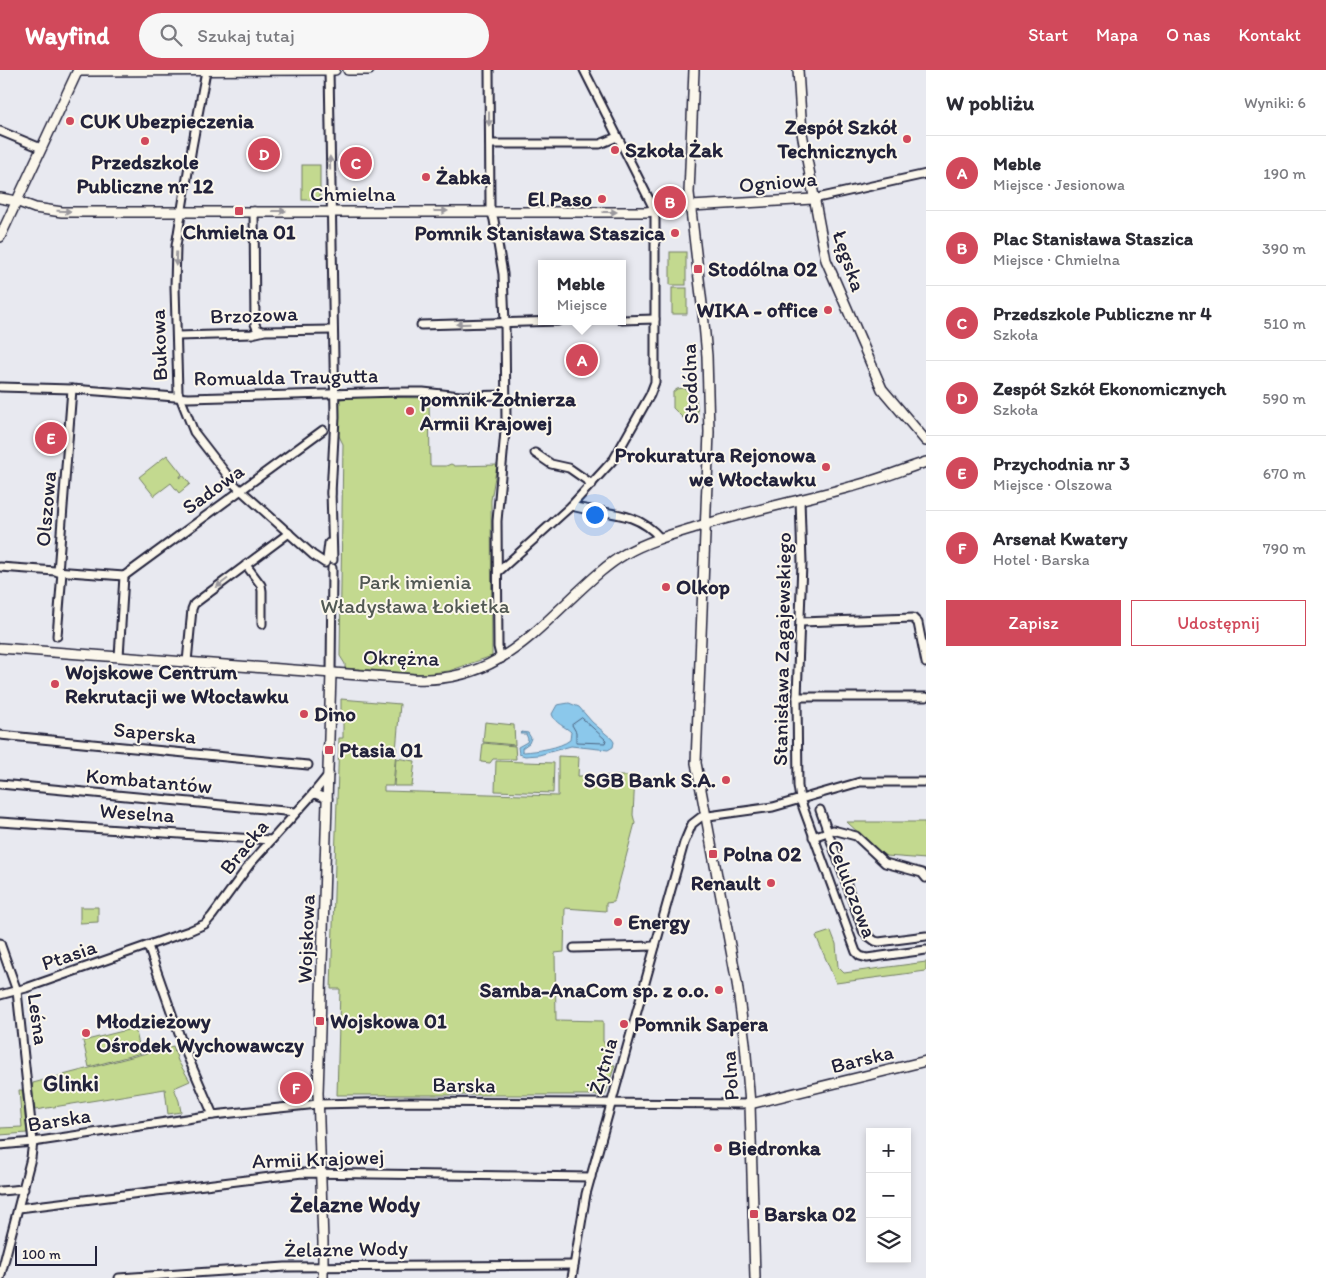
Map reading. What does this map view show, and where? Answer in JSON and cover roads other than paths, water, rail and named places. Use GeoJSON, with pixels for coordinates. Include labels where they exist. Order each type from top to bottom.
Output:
{"type":"FeatureCollection","features":[{"type":"Feature","properties":{"kind":"street"},"geometry":{"type":"LineString","coordinates":[[0,238],[78,70],[335,70]]}},
{"type":"Feature","properties":{"kind":"street","name":"Bukowa"},"geometry":{"type":"LineString","coordinates":[[206,70],[175,256],[178,386],[180,398],[197,437],[240,490],[313,555],[329,564]]}},
{"type":"Feature","properties":{"kind":"street"},"geometry":{"type":"LineString","coordinates":[[329,70],[335,417],[331,494],[332,533],[329,564],[332,594],[331,673]]}},
{"type":"Feature","properties":{"kind":"street"},"geometry":{"type":"LineString","coordinates":[[348,70],[368,70]]}},
{"type":"Feature","properties":{"kind":"street"},"geometry":{"type":"LineString","coordinates":[[489,70],[490,206],[503,274],[505,323],[506,420],[498,510],[499,652],[501,659]]}},
{"type":"Feature","properties":{"kind":"street"},"geometry":{"type":"LineString","coordinates":[[498,572],[571,506],[619,453],[653,389],[655,370],[655,211],[584,70]]}},
{"type":"Feature","properties":{"kind":"street","name":"Stodólna"},"geometry":{"type":"LineString","coordinates":[[694,70],[689,178],[707,356],[709,432],[696,754],[706,816]]}},
{"type":"Feature","properties":{"kind":"street","name":"Łęgska"},"geometry":{"type":"LineString","coordinates":[[798,70],[802,133],[826,260],[885,393],[926,441]]}},
{"type":"Feature","properties":{"kind":"street"},"geometry":{"type":"LineString","coordinates":[[0,131],[42,148]]}},
{"type":"Feature","properties":{"kind":"street"},"geometry":{"type":"LineString","coordinates":[[490,144],[596,144],[617,137]]}},
{"type":"Feature","properties":{"kind":"street","name":"Ogniowa"},"geometry":{"type":"LineString","coordinates":[[691,206],[813,199],[926,174]]}},
{"type":"Feature","properties":{"kind":"street","name":"Chmielna"},"geometry":{"type":"LineString","coordinates":[[0,198],[53,211],[655,211],[691,206]]}},
{"type":"Feature","properties":{"kind":"street"},"geometry":{"type":"LineString","coordinates":[[254,211],[255,324],[257,329],[262,331]]}},
{"type":"Feature","properties":{"kind":"street"},"geometry":{"type":"LineString","coordinates":[[626,320],[654,319]]}},
{"type":"Feature","properties":{"kind":"street"},"geometry":{"type":"LineString","coordinates":[[422,325],[538,322]]}},
{"type":"Feature","properties":{"kind":"street","name":"Brzozowa"},"geometry":{"type":"LineString","coordinates":[[177,336],[252,334],[262,331],[333,330]]}},
{"type":"Feature","properties":{"kind":"street","name":"Romualda Traugutta"},"geometry":{"type":"LineString","coordinates":[[0,387],[180,398],[423,392],[456,396],[506,394]]}},
{"type":"Feature","properties":{"kind":"street","name":"Olszowa"},"geometry":{"type":"LineString","coordinates":[[57,636],[72,390]]}},
{"type":"Feature","properties":{"kind":"street","name":"Sadowa"},"geometry":{"type":"LineString","coordinates":[[124,576],[322,430]]}},
{"type":"Feature","properties":{"kind":"street"},"geometry":{"type":"LineString","coordinates":[[535,453],[551,464],[569,468],[592,484]]}},
{"type":"Feature","properties":{"kind":"street","name":"Okrężna"},"geometry":{"type":"LineString","coordinates":[[0,648],[435,679],[472,672],[501,659],[533,634],[605,567],[629,552],[660,538],[706,524],[863,484],[926,462]]}},
{"type":"Feature","properties":{"kind":"street","name":"Stanisława Zagajewskiego"},"geometry":{"type":"LineString","coordinates":[[800,499],[802,522],[797,697],[798,786],[800,799]]}},
{"type":"Feature","properties":{"kind":"street"},"geometry":{"type":"LineString","coordinates":[[571,506],[629,516],[651,529],[660,538]]}},
{"type":"Feature","properties":{"kind":"street"},"geometry":{"type":"LineString","coordinates":[[187,662],[194,604],[289,533]]}},
{"type":"Feature","properties":{"kind":"street"},"geometry":{"type":"LineString","coordinates":[[246,565],[261,585],[262,624]]}},
{"type":"Feature","properties":{"kind":"street"},"geometry":{"type":"LineString","coordinates":[[0,567],[124,576],[120,657]]}},
{"type":"Feature","properties":{"kind":"street"},"geometry":{"type":"LineString","coordinates":[[800,622],[913,618],[918,623],[926,663]]}},
{"type":"Feature","properties":{"kind":"street","name":"Wojskowa"},"geometry":{"type":"LineString","coordinates":[[323,1278],[318,1104],[331,673]]}},
{"type":"Feature","properties":{"kind":"street"},"geometry":{"type":"LineString","coordinates":[[797,697],[926,697]]}},
{"type":"Feature","properties":{"kind":"street","name":"Saperska"},"geometry":{"type":"LineString","coordinates":[[0,735],[308,765]]}},
{"type":"Feature","properties":{"kind":"street","name":"Bracka"},"geometry":{"type":"LineString","coordinates":[[205,924],[250,864],[329,774]]}},
{"type":"Feature","properties":{"kind":"street"},"geometry":{"type":"LineString","coordinates":[[706,816],[761,810],[860,782],[926,782]]}},
{"type":"Feature","properties":{"kind":"street","name":"Kombatantów"},"geometry":{"type":"LineString","coordinates":[[0,784],[295,812]]}},
{"type":"Feature","properties":{"kind":"street"},"geometry":{"type":"LineString","coordinates":[[312,795],[315,794],[328,799]]}},
{"type":"Feature","properties":{"kind":"street","name":"Celulozowa"},"geometry":{"type":"LineString","coordinates":[[800,799],[856,952],[867,958],[926,950]]}},
{"type":"Feature","properties":{"kind":"street"},"geometry":{"type":"LineString","coordinates":[[820,810],[864,932],[878,942],[926,936]]}},
{"type":"Feature","properties":{"kind":"street","name":"Żytnia"},"geometry":{"type":"LineString","coordinates":[[572,1278],[584,1202],[686,839],[694,822],[706,816]]}},
{"type":"Feature","properties":{"kind":"street","name":"Polna"},"geometry":{"type":"LineString","coordinates":[[706,816],[741,1010],[750,1104],[755,1278]]}},
{"type":"Feature","properties":{"kind":"street","name":"Weselna"},"geometry":{"type":"LineString","coordinates":[[0,822],[271,840]]}},
{"type":"Feature","properties":{"kind":"street"},"geometry":{"type":"LineString","coordinates":[[814,837],[834,830],[856,836],[885,863],[922,873],[926,877]]}},
{"type":"Feature","properties":{"kind":"street","name":"Ptasia"},"geometry":{"type":"LineString","coordinates":[[0,995],[17,991],[148,946],[205,924]]}},
{"type":"Feature","properties":{"kind":"street"},"geometry":{"type":"LineString","coordinates":[[912,938],[914,952]]}},
{"type":"Feature","properties":{"kind":"street","name":"Leśna"},"geometry":{"type":"LineString","coordinates":[[0,943],[17,991],[33,1142],[32,1158],[0,1278]]}},
{"type":"Feature","properties":{"kind":"street"},"geometry":{"type":"LineString","coordinates":[[148,946],[182,1043],[213,1115]]}},
{"type":"Feature","properties":{"kind":"street"},"geometry":{"type":"LineString","coordinates":[[574,948],[655,946]]}},
{"type":"Feature","properties":{"kind":"street","name":"Barska"},"geometry":{"type":"LineString","coordinates":[[0,1145],[33,1142],[213,1115],[318,1104],[406,1102],[750,1104],[926,1061]]}},
{"type":"Feature","properties":{"kind":"street","name":"Armii Krajowej"},"geometry":{"type":"LineString","coordinates":[[19,1208],[283,1174],[591,1177]]}},
{"type":"Feature","properties":{"kind":"street"},"geometry":{"type":"LineString","coordinates":[[0,1191],[24,1189]]}},
{"type":"Feature","properties":{"kind":"street","name":"Żelazne Wody"},"geometry":{"type":"LineString","coordinates":[[119,1278],[284,1267],[574,1265]]}},
{"type":"Feature","properties":{"kind":"water"},"geometry":{"type":"Polygon","coordinates":[[[569,703],[579,707],[592,722],[612,739],[614,742],[613,747],[608,750],[571,746],[539,755],[525,756],[519,754],[518,747],[527,742],[528,739],[526,734],[520,734],[522,732],[528,733],[531,738],[529,743],[522,748],[524,752],[554,747],[570,740],[571,732],[558,723],[552,714],[557,705],[569,703]]]}},
{"type":"Feature","properties":{"kind":"place","name":"CUK Ubezpieczenia"},"geometry":{"type":"Point","coordinates":[70,121]}},
{"type":"Feature","properties":{"kind":"place","name":"Zespół Szkół Technicznych"},"geometry":{"type":"Point","coordinates":[907,139]}},
{"type":"Feature","properties":{"kind":"place","name":"Przedszkole Publiczne nr 12"},"geometry":{"type":"Point","coordinates":[145,141]}},
{"type":"Feature","properties":{"kind":"place","name":"Szkoła Żak"},"geometry":{"type":"Point","coordinates":[615,150]}},
{"type":"Feature","properties":{"kind":"place","name":"Zespół Szkół Ekonomicznych"},"geometry":{"type":"Point","coordinates":[264,154]}},
{"type":"Feature","properties":{"kind":"place","name":"Przedszkole Publiczne nr 4"},"geometry":{"type":"Point","coordinates":[356,163]}},
{"type":"Feature","properties":{"kind":"place","name":"Żabka"},"geometry":{"type":"Point","coordinates":[426,177]}},
{"type":"Feature","properties":{"kind":"place","name":"El Paso"},"geometry":{"type":"Point","coordinates":[602,199]}},
{"type":"Feature","properties":{"kind":"place","name":"Plac Stanisława Staszica"},"geometry":{"type":"Point","coordinates":[670,202]}},
{"type":"Feature","properties":{"kind":"place","name":"Chmielna 01"},"geometry":{"type":"Point","coordinates":[239,211]}},
{"type":"Feature","properties":{"kind":"place","name":"Pomnik Stanisława Staszica"},"geometry":{"type":"Point","coordinates":[675,233]}},
{"type":"Feature","properties":{"kind":"place","name":"Stodólna 02"},"geometry":{"type":"Point","coordinates":[698,269]}},
{"type":"Feature","properties":{"kind":"place","name":"WIKA - office"},"geometry":{"type":"Point","coordinates":[828,310]}},
{"type":"Feature","properties":{"kind":"place","name":"Meble"},"geometry":{"type":"Point","coordinates":[582,360]}},
{"type":"Feature","properties":{"kind":"place","name":"pomnik Żołnierza Armii Krajowej"},"geometry":{"type":"Point","coordinates":[410,411]}},
{"type":"Feature","properties":{"kind":"place","name":"Przychodnia nr 3"},"geometry":{"type":"Point","coordinates":[51,438]}},
{"type":"Feature","properties":{"kind":"place","name":"Prokuratura Rejonowa we Włocławku"},"geometry":{"type":"Point","coordinates":[826,467]}},
{"type":"Feature","properties":{"kind":"place","name":"Olkop"},"geometry":{"type":"Point","coordinates":[666,587]}},
{"type":"Feature","properties":{"kind":"place","name":"Wojskowe Centrum Rekrutacji we Włocławku"},"geometry":{"type":"Point","coordinates":[55,684]}},
{"type":"Feature","properties":{"kind":"place","name":"Dino"},"geometry":{"type":"Point","coordinates":[304,714]}},
{"type":"Feature","properties":{"kind":"place","name":"Ptasia 01"},"geometry":{"type":"Point","coordinates":[329,750]}},
{"type":"Feature","properties":{"kind":"place","name":"SGB Bank S.A."},"geometry":{"type":"Point","coordinates":[726,780]}},
{"type":"Feature","properties":{"kind":"place","name":"Polna 02"},"geometry":{"type":"Point","coordinates":[713,854]}},
{"type":"Feature","properties":{"kind":"place","name":"Renault"},"geometry":{"type":"Point","coordinates":[771,883]}},
{"type":"Feature","properties":{"kind":"place","name":"Energy"},"geometry":{"type":"Point","coordinates":[618,922]}},
{"type":"Feature","properties":{"kind":"place","name":"Samba-AnaCom sp. z o.o."},"geometry":{"type":"Point","coordinates":[719,990]}},
{"type":"Feature","properties":{"kind":"place","name":"Wojskowa 01"},"geometry":{"type":"Point","coordinates":[320,1021]}},
{"type":"Feature","properties":{"kind":"place","name":"Pomnik Sapera"},"geometry":{"type":"Point","coordinates":[624,1024]}},
{"type":"Feature","properties":{"kind":"place","name":"Młodzieżowy Ośrodek Wychowawczy"},"geometry":{"type":"Point","coordinates":[86,1033]}},
{"type":"Feature","properties":{"kind":"place","name":"Arsenał Kwatery"},"geometry":{"type":"Point","coordinates":[296,1088]}},
{"type":"Feature","properties":{"kind":"place","name":"Biedronka"},"geometry":{"type":"Point","coordinates":[718,1148]}},
{"type":"Feature","properties":{"kind":"place","name":"Barska 02"},"geometry":{"type":"Point","coordinates":[754,1214]}},
{"type":"Feature","properties":{"kind":"district","name":"Glinki"},"geometry":{"type":"Point","coordinates":[71,1083]}},
{"type":"Feature","properties":{"kind":"district","name":"Żelazne Wody"},"geometry":{"type":"Point","coordinates":[355,1204]}},
{"type":"Feature","properties":{"kind":"park label","name":"Park imienia Władysława Łokietka"},"geometry":{"type":"Point","coordinates":[415,594]}}]}
